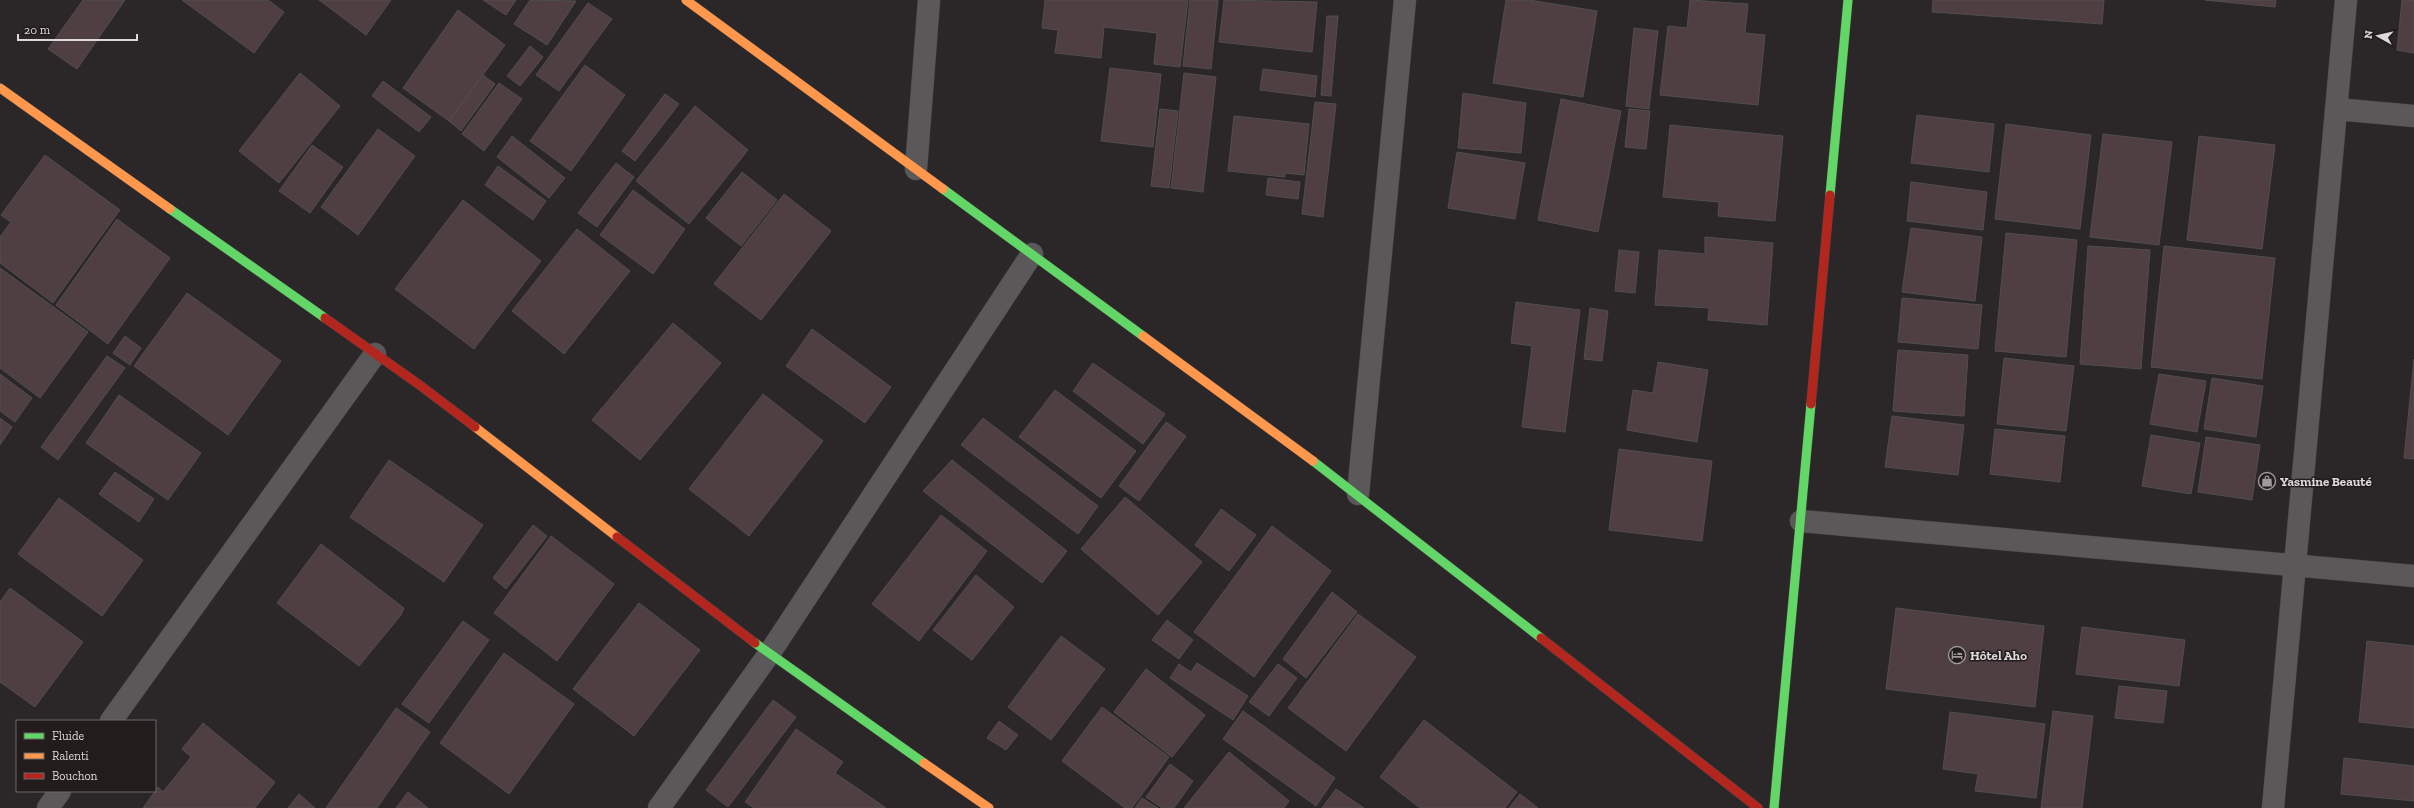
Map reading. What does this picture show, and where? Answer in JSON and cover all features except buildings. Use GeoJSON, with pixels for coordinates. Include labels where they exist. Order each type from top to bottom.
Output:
{"type":"FeatureCollection","features":[{"type":"Feature","properties":{"kind":"street"},"geometry":{"type":"LineString","coordinates":[[686,0],[1358,494],[1758,808]]}},
{"type":"Feature","properties":{"kind":"street"},"geometry":{"type":"LineString","coordinates":[[916,169],[929,0]]}},
{"type":"Feature","properties":{"kind":"street"},"geometry":{"type":"LineString","coordinates":[[1358,494],[1405,0]]}},
{"type":"Feature","properties":{"kind":"street"},"geometry":{"type":"LineString","coordinates":[[1774,808],[1848,0]]}},
{"type":"Feature","properties":{"kind":"street"},"geometry":{"type":"LineString","coordinates":[[2273,808],[2346,0]]}},
{"type":"Feature","properties":{"kind":"street"},"geometry":{"type":"LineString","coordinates":[[0,88],[375,354],[769,654],[989,808]]}},
{"type":"Feature","properties":{"kind":"street"},"geometry":{"type":"LineString","coordinates":[[2336,109],[2414,116]]}},
{"type":"Feature","properties":{"kind":"street"},"geometry":{"type":"LineString","coordinates":[[659,808],[769,654],[1032,254]]}},
{"type":"Feature","properties":{"kind":"street"},"geometry":{"type":"LineString","coordinates":[[112,720],[375,354]]}},
{"type":"Feature","properties":{"kind":"street"},"geometry":{"type":"LineString","coordinates":[[1801,521],[2414,576]]}},
{"type":"Feature","properties":{"kind":"street"},"geometry":{"type":"LineString","coordinates":[[48,808],[59,792]]}},
{"type":"Feature","properties":{"kind":"traffic: fast"},"geometry":{"type":"LineString","coordinates":[[1830,195],[1848,0]]}},
{"type":"Feature","properties":{"kind":"traffic: fast"},"geometry":{"type":"LineString","coordinates":[[943,189],[1143,336]]}},
{"type":"Feature","properties":{"kind":"traffic: fast"},"geometry":{"type":"LineString","coordinates":[[170,209],[325,318]]}},
{"type":"Feature","properties":{"kind":"traffic: fast"},"geometry":{"type":"LineString","coordinates":[[1774,808],[1811,404]]}},
{"type":"Feature","properties":{"kind":"traffic: fast"},"geometry":{"type":"LineString","coordinates":[[1313,461],[1541,638]]}},
{"type":"Feature","properties":{"kind":"traffic: fast"},"geometry":{"type":"LineString","coordinates":[[755,643],[924,763]]}},
{"type":"Feature","properties":{"kind":"traffic: slow"},"geometry":{"type":"LineString","coordinates":[[686,0],[943,189]]}},
{"type":"Feature","properties":{"kind":"traffic: slow"},"geometry":{"type":"LineString","coordinates":[[0,88],[170,209]]}},
{"type":"Feature","properties":{"kind":"traffic: slow"},"geometry":{"type":"LineString","coordinates":[[1143,336],[1313,461]]}},
{"type":"Feature","properties":{"kind":"traffic: slow"},"geometry":{"type":"LineString","coordinates":[[475,427],[617,537]]}},
{"type":"Feature","properties":{"kind":"traffic: slow"},"geometry":{"type":"LineString","coordinates":[[924,763],[989,808]]}},
{"type":"Feature","properties":{"kind":"traffic: jam"},"geometry":{"type":"LineString","coordinates":[[1811,404],[1830,195]]}},
{"type":"Feature","properties":{"kind":"traffic: jam"},"geometry":{"type":"LineString","coordinates":[[325,318],[421,386],[475,427]]}},
{"type":"Feature","properties":{"kind":"traffic: jam"},"geometry":{"type":"LineString","coordinates":[[617,537],[755,643]]}},
{"type":"Feature","properties":{"kind":"traffic: jam"},"geometry":{"type":"LineString","coordinates":[[1541,638],[1758,808]]}},
{"type":"Feature","properties":{"kind":"place","name":"Yasmine Beauté"},"geometry":{"type":"Point","coordinates":[2267,481]}},
{"type":"Feature","properties":{"kind":"place","name":"Hôtel Aho"},"geometry":{"type":"Point","coordinates":[1957,655]}}]}
